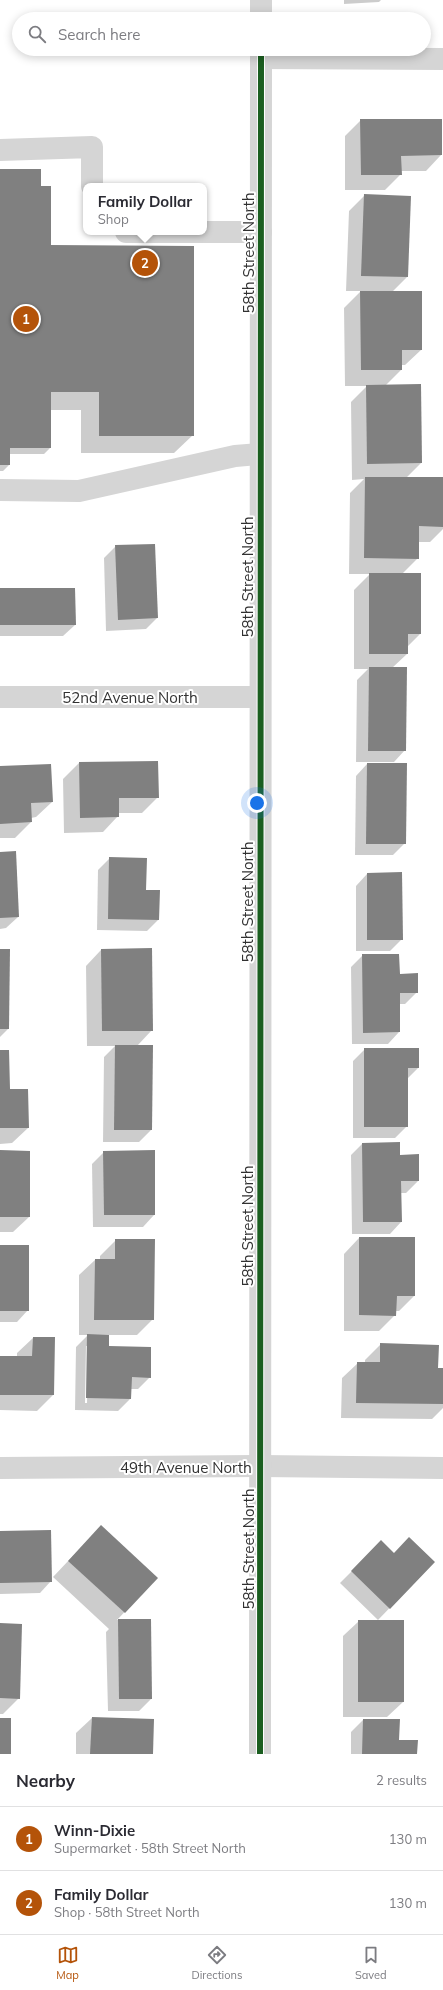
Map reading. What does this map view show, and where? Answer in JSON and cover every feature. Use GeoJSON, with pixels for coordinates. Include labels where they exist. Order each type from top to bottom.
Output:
{"type":"FeatureCollection","features":[{"type":"Feature","properties":{"kind":"street"},"geometry":{"type":"LineString","coordinates":[[261,0],[261,12]]}},
{"type":"Feature","properties":{"kind":"street","name":"58th Street North"},"geometry":{"type":"LineString","coordinates":[[260,1754],[261,56]]}},
{"type":"Feature","properties":{"kind":"street"},"geometry":{"type":"LineString","coordinates":[[352,56],[443,59]]}},
{"type":"Feature","properties":{"kind":"street"},"geometry":{"type":"LineString","coordinates":[[0,150],[92,147],[92,183]]}},
{"type":"Feature","properties":{"kind":"street"},"geometry":{"type":"LineString","coordinates":[[207,232],[261,232]]}},
{"type":"Feature","properties":{"kind":"street"},"geometry":{"type":"LineString","coordinates":[[0,490],[79,491],[235,456],[260,454]]}},
{"type":"Feature","properties":{"kind":"street","name":"52nd Avenue North"},"geometry":{"type":"LineString","coordinates":[[0,697],[260,697]]}},
{"type":"Feature","properties":{"kind":"street","name":"49th Avenue North"},"geometry":{"type":"LineString","coordinates":[[0,1468],[261,1466],[443,1468]]}},
{"type":"Feature","properties":{"kind":"building"},"geometry":{"type":"Polygon","coordinates":[[[360,119],[442,119],[442,155],[401,156],[402,175],[361,175],[360,119]]]}},
{"type":"Feature","properties":{"kind":"building"},"geometry":{"type":"Polygon","coordinates":[[[0,169],[41,169],[41,186],[51,186],[51,245],[194,246],[194,436],[99,436],[99,392],[51,392],[51,448],[10,448],[10,465],[0,465],[0,169]]]}},
{"type":"Feature","properties":{"kind":"building"},"geometry":{"type":"Polygon","coordinates":[[[364,194],[411,196],[408,277],[361,276],[364,194]]]}},
{"type":"Feature","properties":{"kind":"building"},"geometry":{"type":"Polygon","coordinates":[[[360,291],[422,291],[422,350],[402,350],[402,370],[361,370],[360,291]]]}},
{"type":"Feature","properties":{"kind":"building"},"geometry":{"type":"Polygon","coordinates":[[[421,384],[422,463],[367,464],[366,385],[421,384]]]}},
{"type":"Feature","properties":{"kind":"building"},"geometry":{"type":"Polygon","coordinates":[[[365,477],[443,477],[443,527],[419,526],[419,559],[364,558],[365,477]]]}},
{"type":"Feature","properties":{"kind":"building"},"geometry":{"type":"Polygon","coordinates":[[[155,544],[158,618],[118,620],[115,545],[155,544]]]}},
{"type":"Feature","properties":{"kind":"building"},"geometry":{"type":"Polygon","coordinates":[[[369,573],[421,573],[421,634],[408,634],[408,654],[369,654],[369,573]]]}},
{"type":"Feature","properties":{"kind":"building"},"geometry":{"type":"Polygon","coordinates":[[[0,588],[75,588],[76,625],[0,625],[0,588]]]}},
{"type":"Feature","properties":{"kind":"building"},"geometry":{"type":"Polygon","coordinates":[[[369,667],[407,667],[406,751],[368,751],[369,667]]]}},
{"type":"Feature","properties":{"kind":"building"},"geometry":{"type":"Polygon","coordinates":[[[158,761],[159,798],[119,798],[119,817],[80,818],[79,762],[158,761]]]}},
{"type":"Feature","properties":{"kind":"building"},"geometry":{"type":"Polygon","coordinates":[[[367,763],[407,763],[406,844],[366,844],[367,763]]]}},
{"type":"Feature","properties":{"kind":"building"},"geometry":{"type":"Polygon","coordinates":[[[51,764],[53,802],[31,803],[32,822],[0,824],[0,766],[51,764]]]}},
{"type":"Feature","properties":{"kind":"building"},"geometry":{"type":"Polygon","coordinates":[[[16,851],[19,917],[0,918],[0,852],[16,851]]]}},
{"type":"Feature","properties":{"kind":"building"},"geometry":{"type":"Polygon","coordinates":[[[109,857],[147,858],[146,890],[160,890],[159,920],[108,919],[109,857]]]}},
{"type":"Feature","properties":{"kind":"building"},"geometry":{"type":"Polygon","coordinates":[[[402,872],[403,940],[367,940],[367,873],[402,872]]]}},
{"type":"Feature","properties":{"kind":"building"},"geometry":{"type":"Polygon","coordinates":[[[152,948],[153,1031],[102,1031],[101,949],[152,948]]]}},
{"type":"Feature","properties":{"kind":"building"},"geometry":{"type":"Polygon","coordinates":[[[0,949],[10,949],[9,1029],[0,1029],[0,949]]]}},
{"type":"Feature","properties":{"kind":"building"},"geometry":{"type":"Polygon","coordinates":[[[362,954],[399,954],[400,974],[418,973],[418,993],[400,993],[400,1032],[363,1033],[362,954]]]}},
{"type":"Feature","properties":{"kind":"building"},"geometry":{"type":"Polygon","coordinates":[[[115,1045],[153,1045],[152,1130],[114,1130],[115,1045]]]}},
{"type":"Feature","properties":{"kind":"building"},"geometry":{"type":"Polygon","coordinates":[[[364,1048],[419,1048],[419,1068],[408,1068],[408,1127],[364,1127],[364,1048]]]}},
{"type":"Feature","properties":{"kind":"building"},"geometry":{"type":"Polygon","coordinates":[[[0,1050],[9,1050],[10,1089],[28,1089],[29,1128],[0,1128],[0,1050]]]}},
{"type":"Feature","properties":{"kind":"building"},"geometry":{"type":"Polygon","coordinates":[[[400,1142],[400,1155],[419,1154],[419,1181],[401,1181],[402,1222],[363,1222],[362,1143],[400,1142]]]}},
{"type":"Feature","properties":{"kind":"building"},"geometry":{"type":"Polygon","coordinates":[[[0,1150],[30,1151],[30,1217],[0,1217],[0,1150]]]}},
{"type":"Feature","properties":{"kind":"building"},"geometry":{"type":"Polygon","coordinates":[[[155,1150],[155,1215],[104,1215],[103,1151],[155,1150]]]}},
{"type":"Feature","properties":{"kind":"building"},"geometry":{"type":"Polygon","coordinates":[[[359,1237],[415,1237],[415,1296],[397,1296],[396,1316],[359,1315],[359,1237]]]}},
{"type":"Feature","properties":{"kind":"building"},"geometry":{"type":"Polygon","coordinates":[[[115,1239],[155,1239],[154,1320],[94,1320],[95,1259],[115,1259],[115,1239]]]}},
{"type":"Feature","properties":{"kind":"building"},"geometry":{"type":"Polygon","coordinates":[[[0,1245],[29,1245],[29,1311],[0,1311],[0,1245]]]}},
{"type":"Feature","properties":{"kind":"building"},"geometry":{"type":"Polygon","coordinates":[[[87,1334],[109,1335],[109,1346],[151,1347],[151,1378],[132,1377],[131,1399],[86,1398],[87,1334]]]}},
{"type":"Feature","properties":{"kind":"building"},"geometry":{"type":"Polygon","coordinates":[[[33,1337],[55,1337],[54,1395],[0,1395],[0,1356],[32,1356],[33,1337]]]}},
{"type":"Feature","properties":{"kind":"building"},"geometry":{"type":"Polygon","coordinates":[[[380,1343],[439,1345],[438,1368],[443,1368],[443,1404],[356,1403],[357,1362],[380,1362],[380,1343]]]}},
{"type":"Feature","properties":{"kind":"building"},"geometry":{"type":"Polygon","coordinates":[[[101,1525],[158,1578],[125,1613],[68,1561],[101,1525]]]}},
{"type":"Feature","properties":{"kind":"building"},"geometry":{"type":"Polygon","coordinates":[[[51,1530],[52,1582],[0,1583],[0,1531],[51,1530]]]}},
{"type":"Feature","properties":{"kind":"building"},"geometry":{"type":"Polygon","coordinates":[[[409,1537],[435,1562],[390,1609],[351,1571],[381,1540],[394,1553],[409,1537]]]}},
{"type":"Feature","properties":{"kind":"building"},"geometry":{"type":"Polygon","coordinates":[[[118,1619],[151,1619],[152,1699],[119,1699],[118,1619]]]}},
{"type":"Feature","properties":{"kind":"building"},"geometry":{"type":"Polygon","coordinates":[[[358,1620],[404,1620],[404,1702],[358,1702],[358,1620]]]}},
{"type":"Feature","properties":{"kind":"building"},"geometry":{"type":"Polygon","coordinates":[[[0,1623],[22,1624],[20,1699],[0,1698],[0,1623]]]}},
{"type":"Feature","properties":{"kind":"building"},"geometry":{"type":"Polygon","coordinates":[[[92,1717],[154,1719],[153,1754],[90,1754],[92,1717]]]}},
{"type":"Feature","properties":{"kind":"building"},"geometry":{"type":"Polygon","coordinates":[[[0,1718],[11,1718],[11,1754],[0,1754],[0,1718]]]}},
{"type":"Feature","properties":{"kind":"building"},"geometry":{"type":"Polygon","coordinates":[[[363,1719],[400,1719],[399,1740],[418,1740],[417,1754],[362,1754],[363,1719]]]}},
{"type":"Feature","properties":{"kind":"cycle path"},"geometry":{"type":"LineString","coordinates":[[260,1754],[261,56]]}},
{"type":"Feature","properties":{"kind":"place","name":"Family Dollar"},"geometry":{"type":"Point","coordinates":[145,263]}},
{"type":"Feature","properties":{"kind":"place","name":"Winn-Dixie"},"geometry":{"type":"Point","coordinates":[26,319]}}]}
